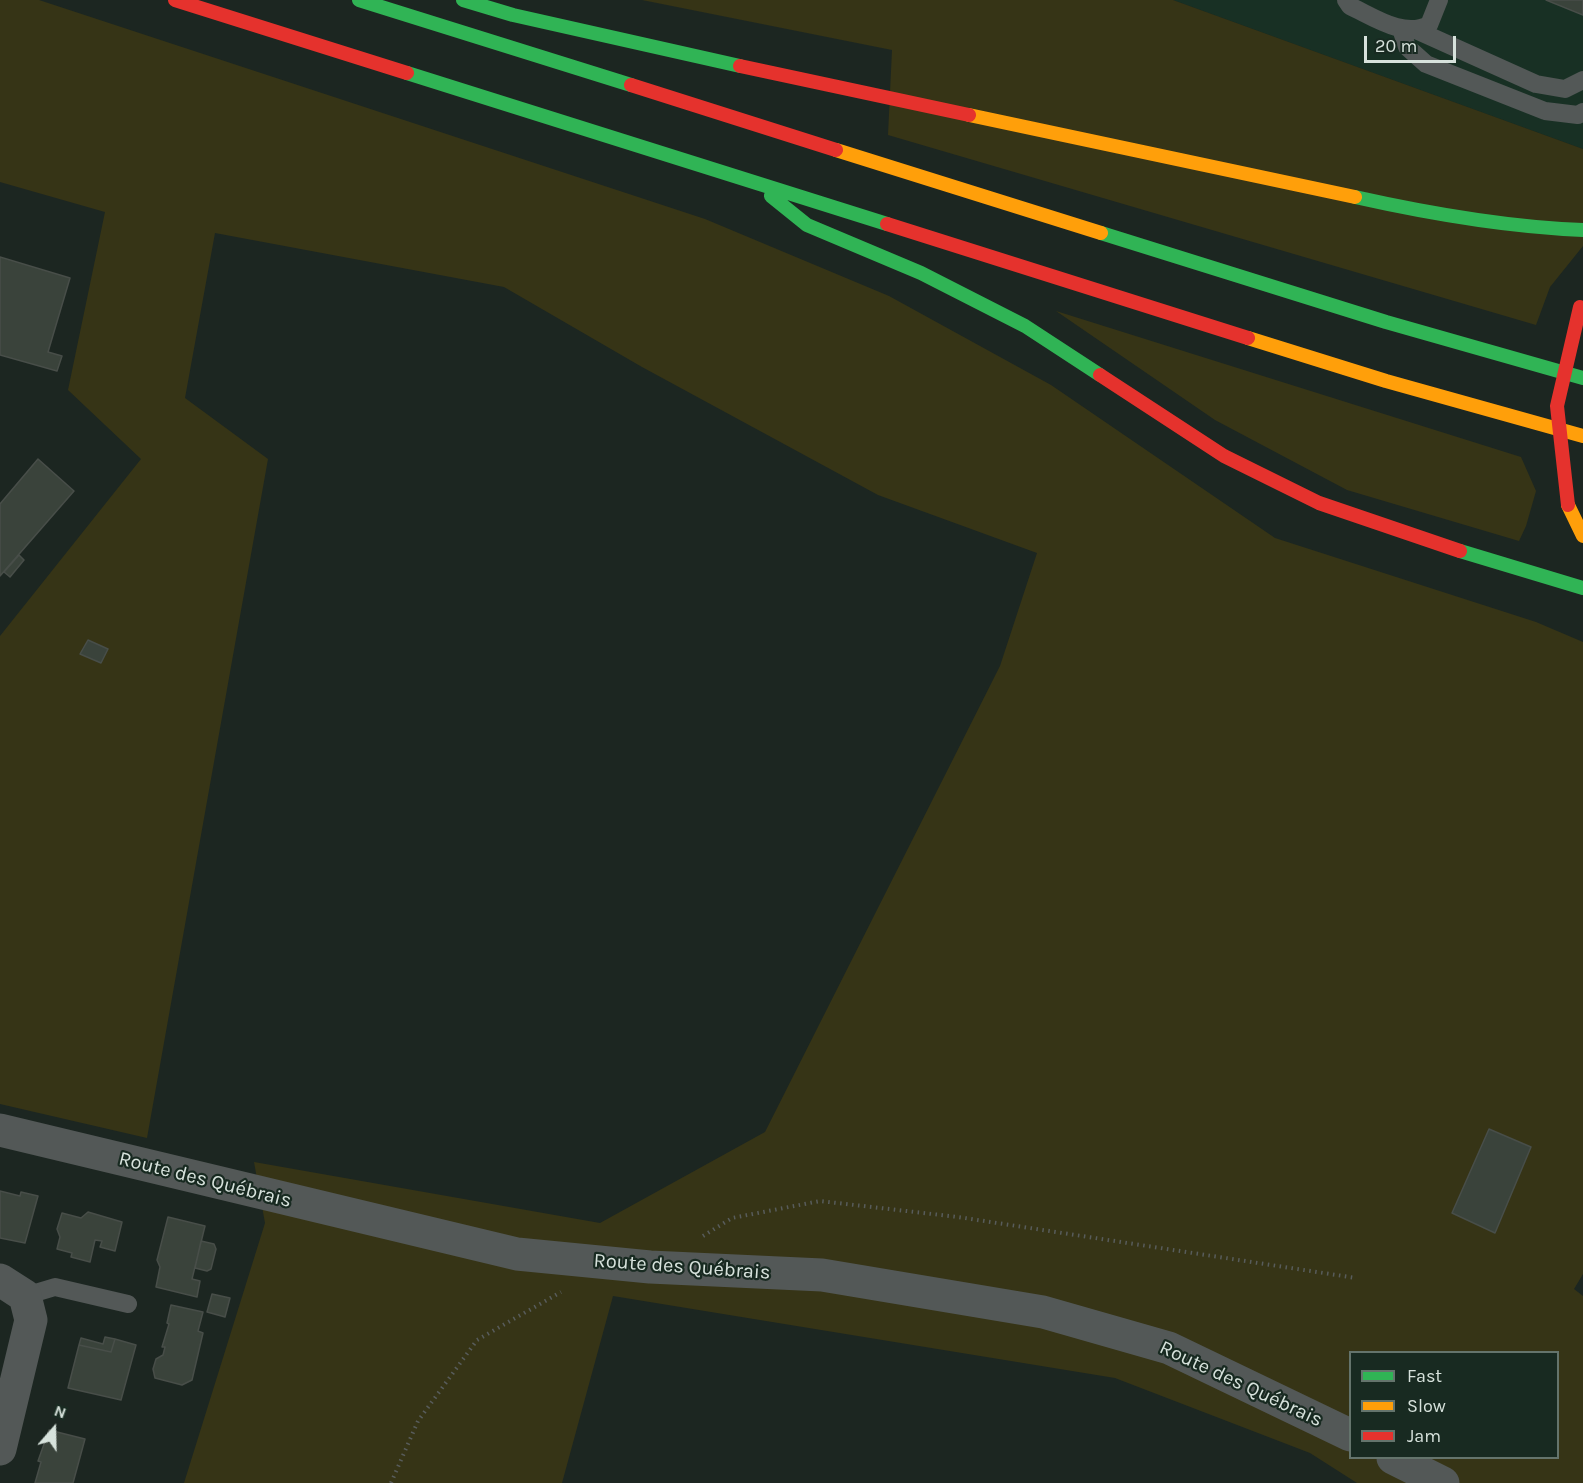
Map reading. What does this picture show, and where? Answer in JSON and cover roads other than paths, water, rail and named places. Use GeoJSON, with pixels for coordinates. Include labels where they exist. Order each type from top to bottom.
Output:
{"type":"FeatureCollection","features":[{"type":"Feature","properties":{"kind":"main road"},"geometry":{"type":"LineString","coordinates":[[175,0],[1386,381],[1583,436]]}},
{"type":"Feature","properties":{"kind":"main road"},"geometry":{"type":"LineString","coordinates":[[359,0],[1386,322],[1583,378]]}},
{"type":"Feature","properties":{"kind":"main road"},"geometry":{"type":"LineString","coordinates":[[463,0],[614,39],[1456,219],[1526,228],[1583,230]]}},
{"type":"Feature","properties":{"kind":"main road"},"geometry":{"type":"LineString","coordinates":[[755,183],[807,225],[921,273],[1025,326],[1224,456],[1319,503],[1404,534],[1583,588]]}},
{"type":"Feature","properties":{"kind":"main road"},"geometry":{"type":"LineString","coordinates":[[1581,305],[1557,406],[1568,506],[1583,536]]}},
{"type":"Feature","properties":{"kind":"street","name":"Route des Québrais"},"geometry":{"type":"LineString","coordinates":[[0,1130],[517,1254],[650,1267],[822,1275],[1043,1312],[1168,1348],[1349,1435]]}},
{"type":"Feature","properties":{"kind":"street"},"geometry":{"type":"LineString","coordinates":[[0,1449],[32,1320],[13,1288]]}},
{"type":"Feature","properties":{"kind":"street"},"geometry":{"type":"LineString","coordinates":[[1395,1459],[1443,1483]]}},
{"type":"Feature","properties":{"kind":"lane"},"geometry":{"type":"LineString","coordinates":[[1346,0],[1350,6],[1536,84],[1565,89],[1583,80]]}},
{"type":"Feature","properties":{"kind":"lane"},"geometry":{"type":"LineString","coordinates":[[1408,29],[1429,25],[1439,0]]}},
{"type":"Feature","properties":{"kind":"lane"},"geometry":{"type":"LineString","coordinates":[[1408,29],[1407,47],[1426,64],[1545,111],[1578,115],[1583,112]]}},
{"type":"Feature","properties":{"kind":"lane"},"geometry":{"type":"LineString","coordinates":[[13,1288],[55,1287],[128,1304]]}}]}
